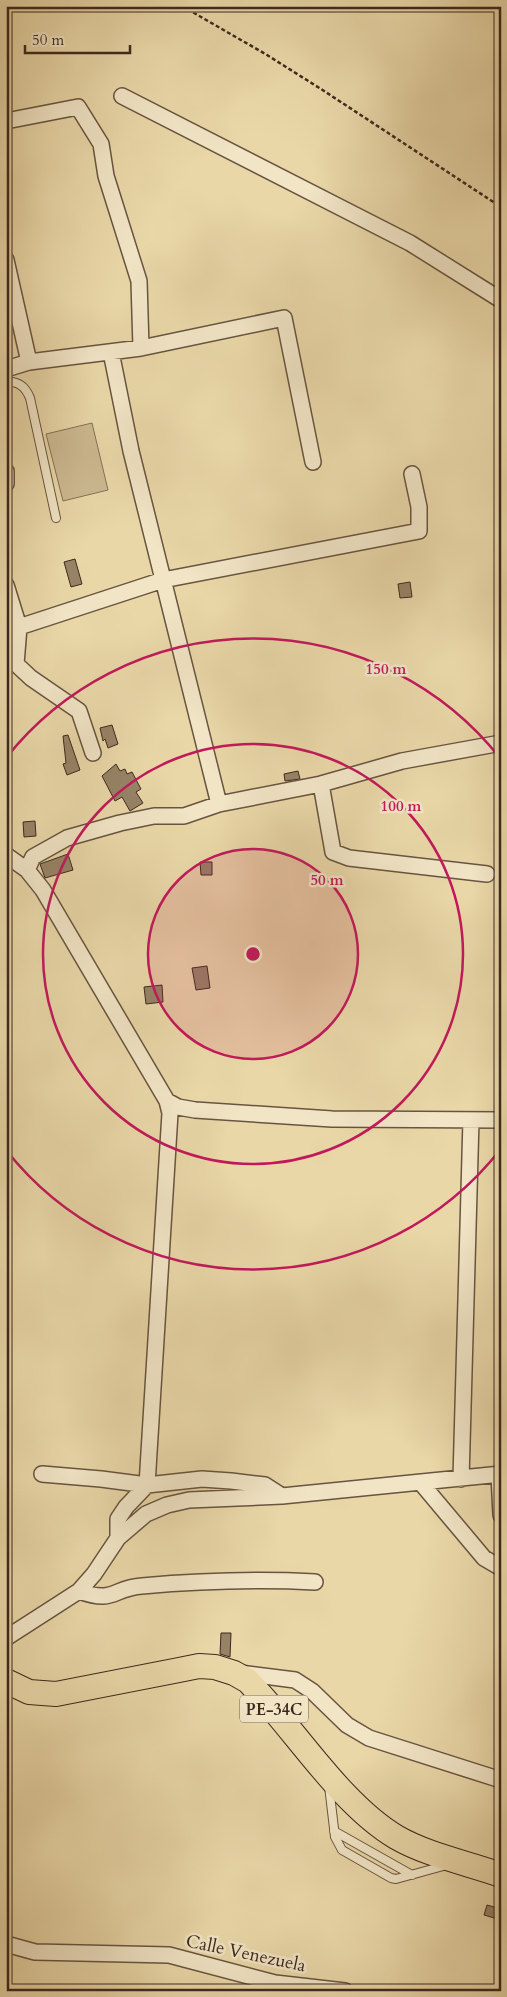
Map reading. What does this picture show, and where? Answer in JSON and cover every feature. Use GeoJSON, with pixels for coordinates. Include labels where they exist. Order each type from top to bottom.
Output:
{"type":"FeatureCollection","features":[{"type":"Feature","properties":{"kind":"main road","name":"PE-34C"},"geometry":{"type":"LineString","coordinates":[[6,1681],[29,1692],[56,1694],[199,1666],[215,1666],[234,1673],[248,1682],[259,1693],[328,1774],[363,1811],[385,1830],[423,1849],[501,1875]]}},
{"type":"Feature","properties":{"kind":"street"},"geometry":{"type":"LineString","coordinates":[[122,96],[410,243],[501,300]]}},
{"type":"Feature","properties":{"kind":"street"},"geometry":{"type":"LineString","coordinates":[[6,121],[78,107],[101,144],[106,176],[139,281],[141,348]]}},
{"type":"Feature","properties":{"kind":"street"},"geometry":{"type":"LineString","coordinates":[[6,260],[30,362]]}},
{"type":"Feature","properties":{"kind":"street"},"geometry":{"type":"LineString","coordinates":[[6,369],[30,362],[141,348],[284,318],[313,462]]}},
{"type":"Feature","properties":{"kind":"street"},"geometry":{"type":"LineString","coordinates":[[112,352],[131,451],[219,804]]}},
{"type":"Feature","properties":{"kind":"street"},"geometry":{"type":"LineString","coordinates":[[6,471],[6,484]]}},
{"type":"Feature","properties":{"kind":"street"},"geometry":{"type":"LineString","coordinates":[[13,628],[163,580],[419,531],[420,507],[412,474]]}},
{"type":"Feature","properties":{"kind":"street"},"geometry":{"type":"LineString","coordinates":[[6,585],[13,628],[16,664],[31,678],[79,711],[92,753]]}},
{"type":"Feature","properties":{"kind":"street"},"geometry":{"type":"LineString","coordinates":[[27,870],[33,857],[67,838],[120,823],[154,816],[184,816],[219,804],[321,784],[402,761],[501,742]]}},
{"type":"Feature","properties":{"kind":"street"},"geometry":{"type":"LineString","coordinates":[[321,784],[333,852],[349,858],[487,874]]}},
{"type":"Feature","properties":{"kind":"street"},"geometry":{"type":"LineString","coordinates":[[6,855],[27,870],[44,890],[167,1101],[170,1113],[147,1485],[126,1507],[118,1519],[118,1538]]}},
{"type":"Feature","properties":{"kind":"street"},"geometry":{"type":"LineString","coordinates":[[167,1101],[178,1107],[195,1110],[323,1118],[501,1120]]}},
{"type":"Feature","properties":{"kind":"street"},"geometry":{"type":"LineString","coordinates":[[461,1479],[470,1120]]}},
{"type":"Feature","properties":{"kind":"street"},"geometry":{"type":"LineString","coordinates":[[42,1474],[147,1485],[202,1479],[231,1481],[265,1485],[282,1496]]}},
{"type":"Feature","properties":{"kind":"street"},"geometry":{"type":"LineString","coordinates":[[6,1638],[79,1591],[94,1574],[118,1538],[146,1514],[167,1505],[189,1500],[282,1496],[500,1474],[501,1515]]}},
{"type":"Feature","properties":{"kind":"street"},"geometry":{"type":"LineString","coordinates":[[421,1483],[484,1558],[501,1568]]}},
{"type":"Feature","properties":{"kind":"street"},"geometry":{"type":"LineString","coordinates":[[79,1591],[95,1597],[106,1597],[139,1586],[271,1580],[315,1582]]}},
{"type":"Feature","properties":{"kind":"street"},"geometry":{"type":"LineString","coordinates":[[234,1673],[295,1680],[312,1691],[347,1726],[369,1738],[501,1780]]}},
{"type":"Feature","properties":{"kind":"street","name":"Calle Venezuela"},"geometry":{"type":"LineString","coordinates":[[6,1944],[35,1952],[169,1956],[275,1983],[345,1991]]}},
{"type":"Feature","properties":{"kind":"lane"},"geometry":{"type":"LineString","coordinates":[[6,381],[18,382],[26,389],[30,398],[56,518]]}},
{"type":"Feature","properties":{"kind":"lane"},"geometry":{"type":"LineString","coordinates":[[328,1774],[334,1831],[342,1850],[391,1878],[412,1875],[461,1862]]}},
{"type":"Feature","properties":{"kind":"lane"},"geometry":{"type":"LineString","coordinates":[[334,1831],[412,1875]]}},
{"type":"Feature","properties":{"kind":"path"},"geometry":{"type":"LineString","coordinates":[[182,6],[306,79],[501,207]]}},
{"type":"Feature","properties":{"kind":"shaded area"},"geometry":{"type":"Polygon","coordinates":[[[92,423],[108,490],[63,501],[46,434],[92,423]]]}},
{"type":"Feature","properties":{"kind":"building"},"geometry":{"type":"Polygon","coordinates":[[[75,559],[82,584],[71,587],[64,562],[75,559]]]}},
{"type":"Feature","properties":{"kind":"building"},"geometry":{"type":"Polygon","coordinates":[[[410,582],[412,597],[400,598],[398,584],[410,582]]]}},
{"type":"Feature","properties":{"kind":"building"},"geometry":{"type":"Polygon","coordinates":[[[112,725],[118,744],[108,748],[105,739],[103,741],[100,728],[112,725]]]}},
{"type":"Feature","properties":{"kind":"building"},"geometry":{"type":"Polygon","coordinates":[[[68,735],[80,770],[67,775],[63,764],[66,763],[63,736],[68,735]]]}},
{"type":"Feature","properties":{"kind":"building"},"geometry":{"type":"Polygon","coordinates":[[[116,764],[120,771],[125,769],[127,774],[132,772],[141,789],[136,792],[143,803],[130,811],[122,797],[115,801],[102,776],[116,764]]]}},
{"type":"Feature","properties":{"kind":"building"},"geometry":{"type":"Polygon","coordinates":[[[298,771],[300,779],[285,781],[284,774],[298,771]]]}},
{"type":"Feature","properties":{"kind":"building"},"geometry":{"type":"Polygon","coordinates":[[[35,821],[36,836],[24,837],[23,822],[35,821]]]}},
{"type":"Feature","properties":{"kind":"building"},"geometry":{"type":"Polygon","coordinates":[[[68,854],[73,870],[45,878],[40,864],[68,854]]]}},
{"type":"Feature","properties":{"kind":"building"},"geometry":{"type":"Polygon","coordinates":[[[200,862],[212,862],[212,875],[201,875],[200,862]]]}},
{"type":"Feature","properties":{"kind":"building"},"geometry":{"type":"Polygon","coordinates":[[[207,966],[210,988],[196,990],[192,968],[207,966]]]}},
{"type":"Feature","properties":{"kind":"building"},"geometry":{"type":"Polygon","coordinates":[[[162,985],[163,1002],[146,1004],[144,987],[162,985]]]}},
{"type":"Feature","properties":{"kind":"building"},"geometry":{"type":"Polygon","coordinates":[[[221,1633],[231,1633],[230,1657],[220,1654],[221,1633]]]}},
{"type":"Feature","properties":{"kind":"building"},"geometry":{"type":"Polygon","coordinates":[[[487,1905],[501,1909],[501,1920],[484,1915],[487,1905]]]}}]}
